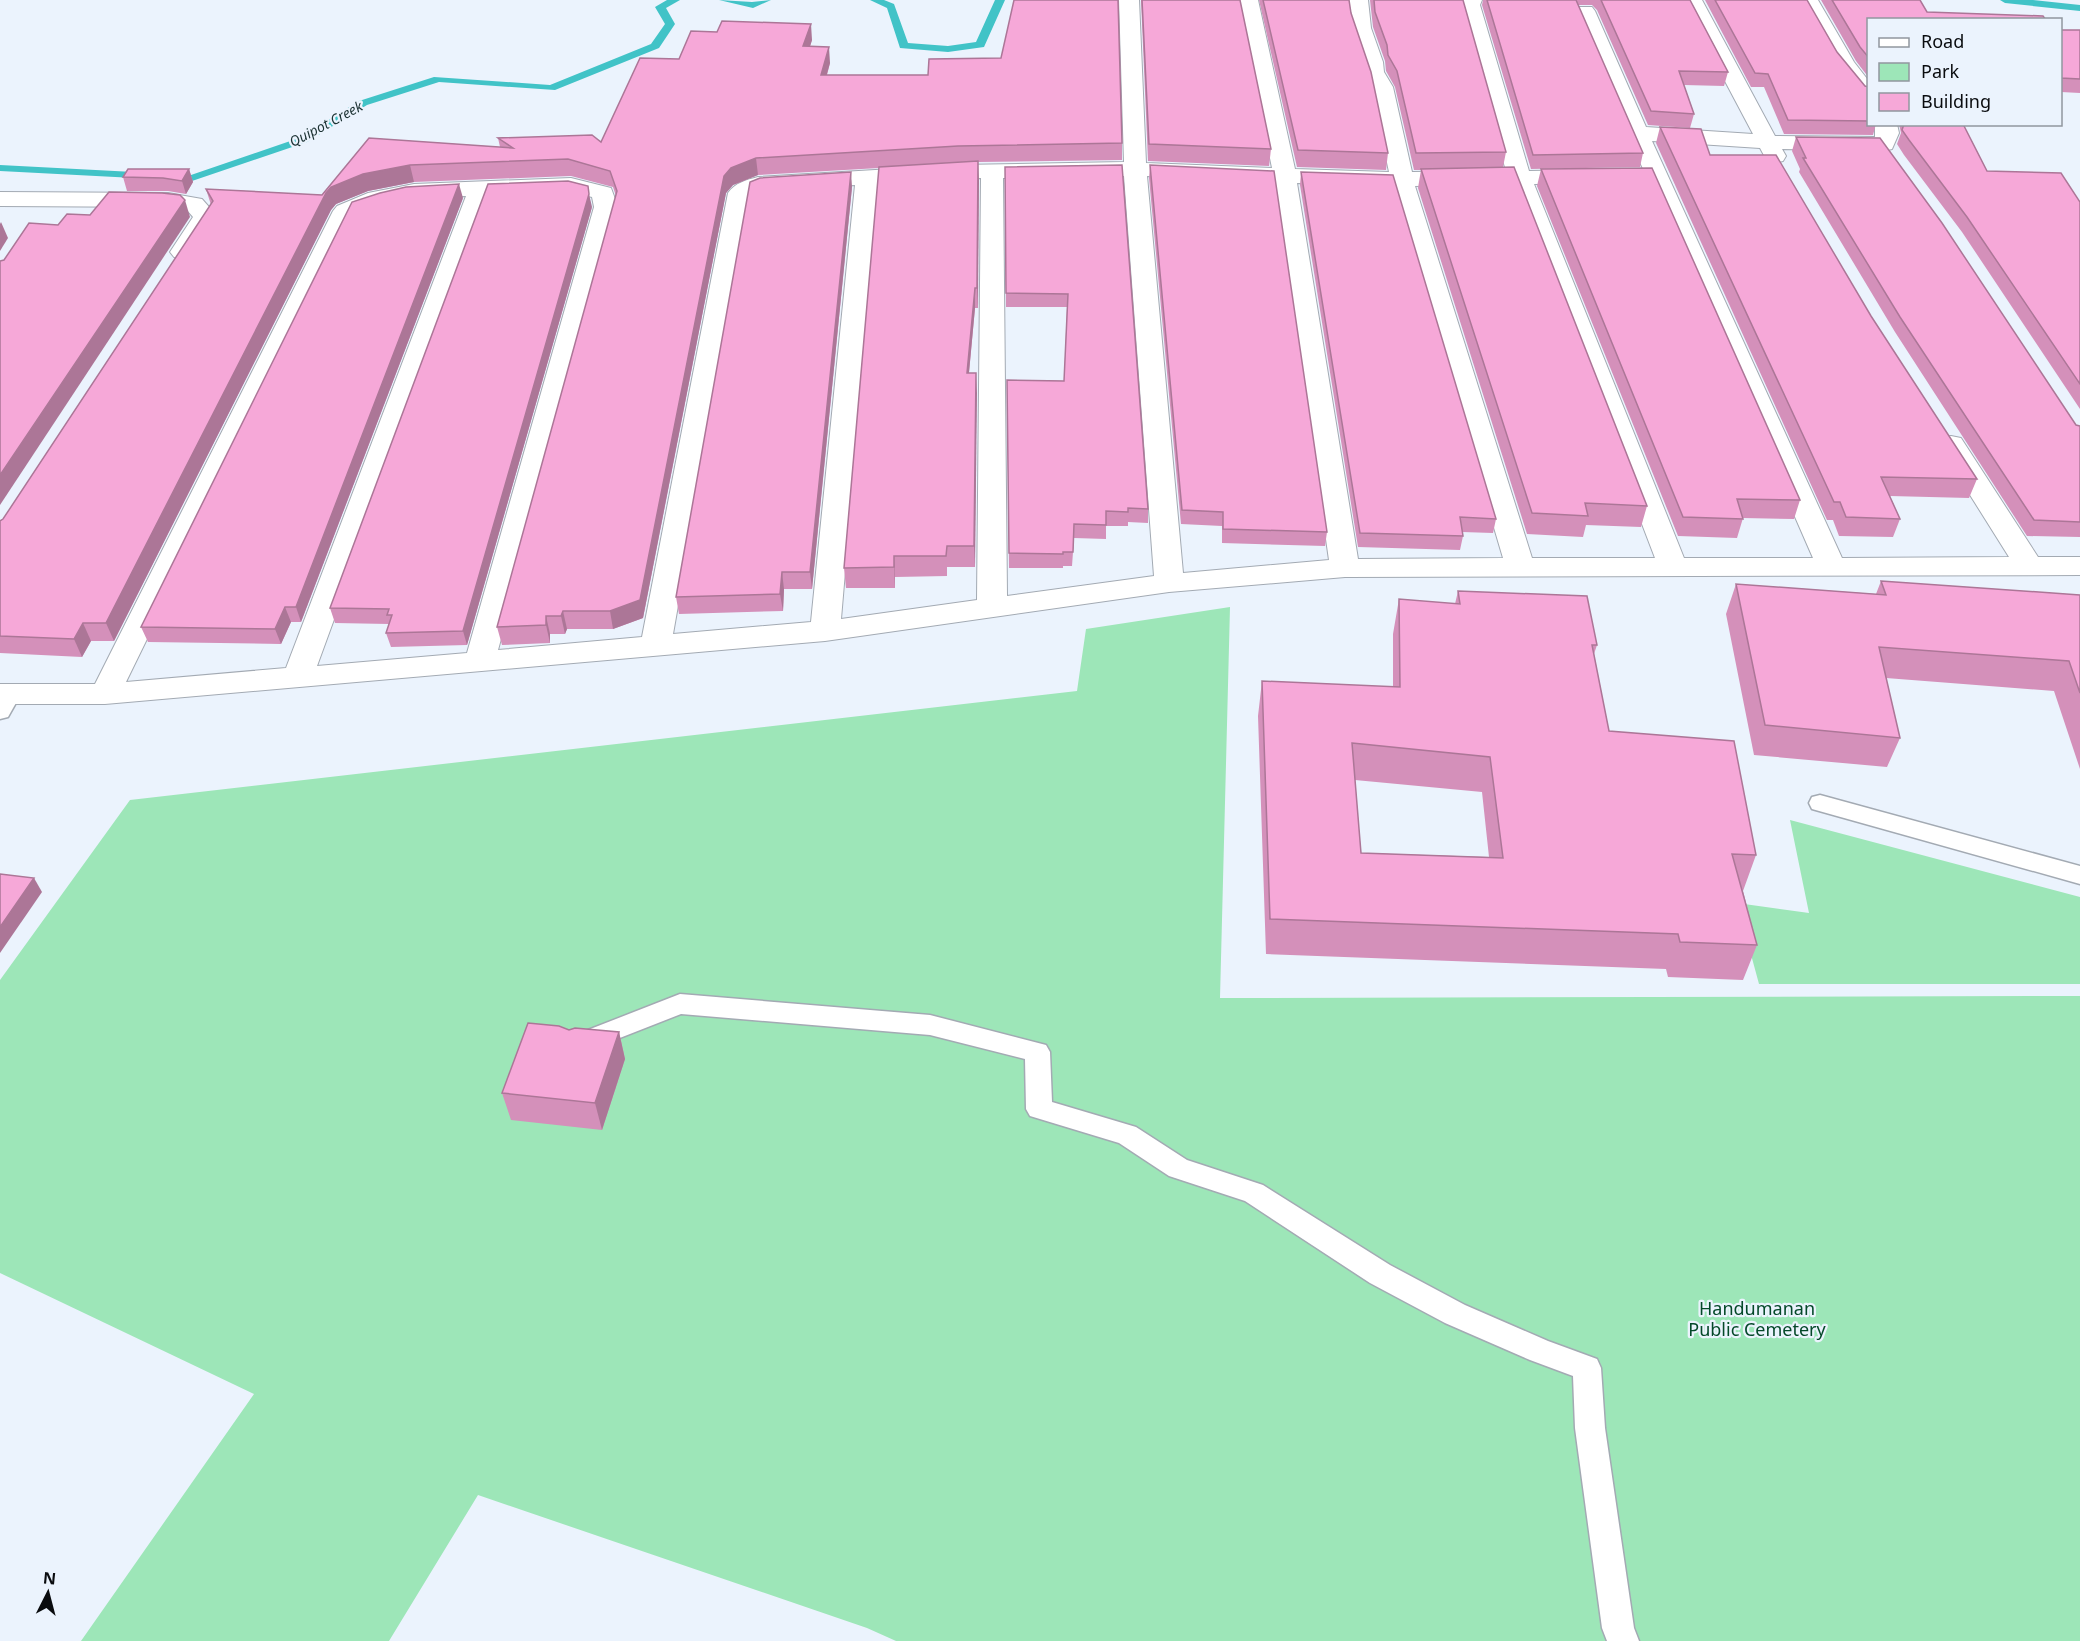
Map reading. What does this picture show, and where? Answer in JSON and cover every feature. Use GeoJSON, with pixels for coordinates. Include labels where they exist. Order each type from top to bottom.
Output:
{"type":"FeatureCollection","features":[{"type":"Feature","properties":{"kind":"street"},"geometry":{"type":"LineString","coordinates":[[1129,0],[1135,169],[1169,583]]}},
{"type":"Feature","properties":{"kind":"street"},"geometry":{"type":"LineString","coordinates":[[1248,0],[1285,176],[1345,568]]}},
{"type":"Feature","properties":{"kind":"street"},"geometry":{"type":"LineString","coordinates":[[1358,0],[1361,28],[1373,62],[1374,72],[1382,87],[1402,178],[1520,567]]}},
{"type":"Feature","properties":{"kind":"street"},"geometry":{"type":"LineString","coordinates":[[1472,0],[1470,5],[1510,154],[1673,567]]}},
{"type":"Feature","properties":{"kind":"street"},"geometry":{"type":"LineString","coordinates":[[1692,0],[1785,172]]}},
{"type":"Feature","properties":{"kind":"street"},"geometry":{"type":"LineString","coordinates":[[1808,0],[1845,64],[1867,92]]}},
{"type":"Feature","properties":{"kind":"street"},"geometry":{"type":"LineString","coordinates":[[1586,11],[1638,133],[1832,567]]}},
{"type":"Feature","properties":{"kind":"street"},"geometry":{"type":"LineString","coordinates":[[1638,133],[1767,142],[1888,144]]}},
{"type":"Feature","properties":{"kind":"street"},"geometry":{"type":"LineString","coordinates":[[656,645],[740,193],[746,188],[758,184],[867,177],[992,171],[1135,169],[1285,176],[1402,178],[1521,179],[1659,176]]}},
{"type":"Feature","properties":{"kind":"street"},"geometry":{"type":"LineString","coordinates":[[992,171],[992,609]]}},
{"type":"Feature","properties":{"kind":"street"},"geometry":{"type":"LineString","coordinates":[[825,631],[867,177]]}},
{"type":"Feature","properties":{"kind":"street"},"geometry":{"type":"LineString","coordinates":[[105,694],[345,211],[376,198],[414,191],[571,185],[603,193],[606,207],[480,662]]}},
{"type":"Feature","properties":{"kind":"street"},"geometry":{"type":"LineString","coordinates":[[298,676],[481,187]]}},
{"type":"Feature","properties":{"kind":"street"},"geometry":{"type":"LineString","coordinates":[[0,199],[44,208],[168,200],[194,204],[205,216],[167,275]]}},
{"type":"Feature","properties":{"kind":"street"},"geometry":{"type":"LineString","coordinates":[[1936,420],[2029,566]]}},
{"type":"Feature","properties":{"kind":"street"},"geometry":{"type":"LineString","coordinates":[[3,700],[105,694],[825,631],[1169,583],[1345,568],[2080,566]]}},
{"type":"Feature","properties":{"kind":"lane"},"geometry":{"type":"LineString","coordinates":[[1820,803],[2080,875]]}},
{"type":"Feature","properties":{"kind":"lane"},"geometry":{"type":"LineString","coordinates":[[577,1045],[680,1004],[930,1025],[1037,1052],[1039,1109],[1127,1135],[1178,1168],[1254,1193],[1380,1274],[1437,1304],[1540,1351],[1587,1368],[1590,1428],[1618,1628],[1623,1641]]}},
{"type":"Feature","properties":{"kind":"green space","name":"Handumanan Public Cemetery"},"geometry":{"type":"Polygon","coordinates":[[[1230,607],[1220,998],[2080,996],[2080,1641],[896,1641],[867,1628],[478,1495],[389,1641],[81,1641],[254,1394],[0,1273],[0,980],[130,800],[1077,691],[1086,629],[1230,607]]]}},
{"type":"Feature","properties":{"kind":"green space"},"geometry":{"type":"Polygon","coordinates":[[[1790,820],[2080,897],[2080,984],[1759,984],[1737,903],[1809,913],[1790,820]]]}},
{"type":"Feature","properties":{"kind":"building"},"geometry":{"type":"Polygon","coordinates":[[[1014,0],[1118,0],[1122,143],[958,146],[756,158],[731,168],[724,176],[640,600],[610,611],[563,611],[561,616],[546,616],[546,625],[497,627],[617,191],[610,171],[568,159],[410,165],[363,174],[331,187],[326,193],[106,623],[83,623],[74,639],[0,636],[0,521],[213,201],[206,189],[322,195],[369,138],[513,148],[498,138],[592,135],[601,142],[640,58],[679,59],[691,31],[717,32],[722,21],[811,24],[803,46],[829,47],[821,75],[928,75],[929,59],[1001,58],[1014,0]]]}},
{"type":"Feature","properties":{"kind":"building"},"geometry":{"type":"Polygon","coordinates":[[[1142,0],[1240,0],[1271,149],[1149,144],[1142,0]]]}},
{"type":"Feature","properties":{"kind":"building"},"geometry":{"type":"Polygon","coordinates":[[[1263,0],[1349,0],[1351,13],[1371,72],[1388,153],[1298,150],[1263,0]]]}},
{"type":"Feature","properties":{"kind":"building"},"geometry":{"type":"Polygon","coordinates":[[[1374,0],[1463,0],[1506,152],[1416,153],[1397,71],[1388,55],[1387,45],[1375,12],[1374,0]]]}},
{"type":"Feature","properties":{"kind":"building"},"geometry":{"type":"Polygon","coordinates":[[[1487,0],[1576,0],[1643,153],[1533,155],[1487,0]]]}},
{"type":"Feature","properties":{"kind":"building"},"geometry":{"type":"Polygon","coordinates":[[[1601,0],[1690,0],[1728,72],[1679,71],[1694,114],[1651,111],[1601,0]]]}},
{"type":"Feature","properties":{"kind":"building"},"geometry":{"type":"Polygon","coordinates":[[[1715,0],[1807,0],[1837,52],[1867,86],[1867,121],[1788,120],[1768,74],[1755,73],[1715,0]]]}},
{"type":"Feature","properties":{"kind":"building"},"geometry":{"type":"Polygon","coordinates":[[[1832,0],[1920,0],[1927,12],[2043,16],[2044,18],[1867,18],[1867,56],[1832,0]]]}},
{"type":"Feature","properties":{"kind":"building"},"geometry":{"type":"Polygon","coordinates":[[[2062,30],[2080,30],[2080,79],[2062,78],[2062,30]]]}},
{"type":"Feature","properties":{"kind":"building"},"geometry":{"type":"Polygon","coordinates":[[[1903,126],[1964,126],[1987,171],[2061,173],[2080,202],[2080,384],[1967,217],[1902,130],[1903,126]]]}},
{"type":"Feature","properties":{"kind":"building"},"geometry":{"type":"Polygon","coordinates":[[[1660,127],[1701,129],[1710,155],[1776,155],[1871,316],[1977,479],[1881,477],[1900,519],[1846,517],[1840,502],[1834,502],[1660,127]]]}},
{"type":"Feature","properties":{"kind":"building"},"geometry":{"type":"Polygon","coordinates":[[[1796,137],[1880,138],[1942,223],[2076,425],[2080,426],[2080,522],[2034,520],[1900,317],[1803,158],[1806,158],[1796,137]]]}},
{"type":"Feature","properties":{"kind":"building"},"geometry":{"type":"Polygon","coordinates":[[[978,161],[977,288],[975,288],[967,373],[976,373],[974,546],[947,546],[946,556],[894,556],[894,567],[844,568],[879,167],[978,161]]]}},
{"type":"Feature","properties":{"kind":"building"},"geometry":{"type":"Polygon","coordinates":[[[1122,165],[1148,509],[1128,508],[1128,512],[1106,511],[1106,525],[1074,524],[1073,552],[1063,552],[1063,554],[1009,553],[1007,380],[1064,381],[1068,294],[1006,293],[1005,167],[1122,165]]]}},
{"type":"Feature","properties":{"kind":"building"},"geometry":{"type":"Polygon","coordinates":[[[1150,165],[1274,171],[1327,532],[1223,529],[1223,512],[1182,510],[1150,165]]]}},
{"type":"Feature","properties":{"kind":"building"},"geometry":{"type":"Polygon","coordinates":[[[1514,167],[1647,506],[1585,503],[1588,516],[1532,513],[1421,169],[1514,167]]]}},
{"type":"Feature","properties":{"kind":"building"},"geometry":{"type":"Polygon","coordinates":[[[1652,168],[1800,500],[1737,499],[1743,519],[1683,517],[1541,169],[1652,168]]]}},
{"type":"Feature","properties":{"kind":"building"},"geometry":{"type":"Polygon","coordinates":[[[128,169],[189,169],[182,181],[123,177],[128,169]]]}},
{"type":"Feature","properties":{"kind":"building"},"geometry":{"type":"Polygon","coordinates":[[[851,172],[810,572],[782,572],[780,594],[676,597],[750,182],[760,178],[851,172]]]}},
{"type":"Feature","properties":{"kind":"building"},"geometry":{"type":"Polygon","coordinates":[[[1301,172],[1393,175],[1496,519],[1460,517],[1463,536],[1360,533],[1301,172]]]}},
{"type":"Feature","properties":{"kind":"building"},"geometry":{"type":"Polygon","coordinates":[[[568,181],[588,186],[589,194],[463,631],[386,633],[392,615],[387,615],[389,609],[330,608],[488,184],[568,181]]]}},
{"type":"Feature","properties":{"kind":"building"},"geometry":{"type":"Polygon","coordinates":[[[459,184],[296,607],[285,607],[275,629],[141,627],[352,202],[406,187],[459,184]]]}},
{"type":"Feature","properties":{"kind":"building"},"geometry":{"type":"Polygon","coordinates":[[[109,192],[162,193],[180,195],[185,200],[0,475],[0,261],[4,260],[29,223],[58,225],[67,214],[90,215],[109,192]]]}},
{"type":"Feature","properties":{"kind":"building"},"geometry":{"type":"Polygon","coordinates":[[[1881,581],[2080,595],[2080,693],[2069,661],[1879,647],[1900,738],[1765,725],[1736,584],[1886,595],[1881,581]]]}},
{"type":"Feature","properties":{"kind":"building"},"geometry":{"type":"Polygon","coordinates":[[[1458,591],[1587,596],[1597,645],[1592,645],[1609,731],[1734,741],[1756,855],[1732,854],[1757,945],[1680,942],[1678,934],[1270,919],[1262,681],[1400,687],[1399,599],[1460,604],[1458,591]],[[1352,743],[1361,853],[1503,858],[1490,757],[1352,743]]]}},
{"type":"Feature","properties":{"kind":"building"},"geometry":{"type":"Polygon","coordinates":[[[0,874],[34,878],[0,927],[0,874]]]}},
{"type":"Feature","properties":{"kind":"building"},"geometry":{"type":"Polygon","coordinates":[[[528,1023],[559,1026],[569,1030],[575,1028],[619,1032],[595,1103],[502,1093],[528,1023]]]}},
{"type":"Feature","properties":{"kind":"waterway","name":"Quipot Creek"},"geometry":{"type":"LineString","coordinates":[[0,168],[192,178],[303,140],[363,103],[438,79],[551,88],[655,46],[670,24],[660,7],[675,0]]}},
{"type":"Feature","properties":{"kind":"waterway","name":"Quipot Creek"},"geometry":{"type":"LineString","coordinates":[[724,0],[753,5],[766,0]]}},
{"type":"Feature","properties":{"kind":"waterway","name":"Quipot Creek"},"geometry":{"type":"LineString","coordinates":[[875,0],[891,6],[904,46],[948,49],[980,45],[1000,0]]}},
{"type":"Feature","properties":{"kind":"waterway","name":"Quipot Creek"},"geometry":{"type":"LineString","coordinates":[[2005,0],[2080,8]]}}]}
